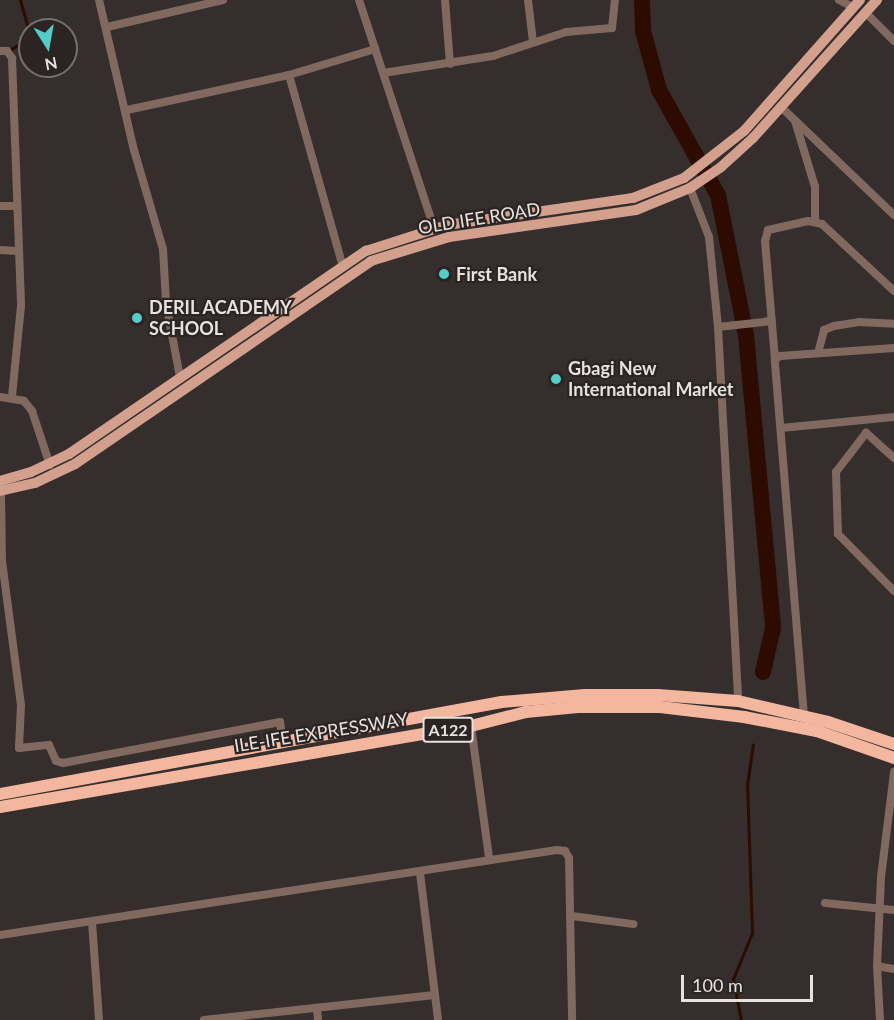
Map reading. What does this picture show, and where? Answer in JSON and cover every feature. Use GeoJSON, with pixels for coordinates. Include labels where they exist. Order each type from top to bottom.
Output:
{"type":"FeatureCollection","features":[{"type":"Feature","properties":{"kind":"highway","name":"ILE-IFE EXPRESSWAY"},"geometry":{"type":"LineString","coordinates":[[0,794],[551,697],[658,695],[738,701],[804,716],[894,744]]}},
{"type":"Feature","properties":{"kind":"highway","name":"ILE-IFE EXPRESSWAY"},"geometry":{"type":"LineString","coordinates":[[0,807],[471,726],[526,712],[660,707],[779,723],[894,758]]}},
{"type":"Feature","properties":{"kind":"main road","name":"OLD IFE ROAD"},"geometry":{"type":"LineString","coordinates":[[0,488],[36,483],[75,464],[259,328],[342,263],[391,240],[434,228],[633,198],[706,169],[721,167],[782,108],[877,0]]}},
{"type":"Feature","properties":{"kind":"main road","name":"OLD IFE ROAD"},"geometry":{"type":"LineString","coordinates":[[0,488],[50,465],[180,377],[371,261],[395,251],[449,237],[636,210],[690,188],[774,100],[857,4]]}},
{"type":"Feature","properties":{"kind":"main road"},"geometry":{"type":"LineString","coordinates":[[633,198],[636,210]]}},
{"type":"Feature","properties":{"kind":"street"},"geometry":{"type":"LineString","coordinates":[[99,0],[128,110],[134,150],[163,249],[166,303],[180,377]]}},
{"type":"Feature","properties":{"kind":"street"},"geometry":{"type":"LineString","coordinates":[[107,27],[224,0]]}},
{"type":"Feature","properties":{"kind":"street"},"geometry":{"type":"LineString","coordinates":[[359,0],[434,228]]}},
{"type":"Feature","properties":{"kind":"street"},"geometry":{"type":"LineString","coordinates":[[445,0],[450,64]]}},
{"type":"Feature","properties":{"kind":"street"},"geometry":{"type":"LineString","coordinates":[[528,0],[533,42]]}},
{"type":"Feature","properties":{"kind":"street"},"geometry":{"type":"LineString","coordinates":[[383,73],[450,64],[519,50],[533,42],[566,32],[612,28],[615,0]]}},
{"type":"Feature","properties":{"kind":"street"},"geometry":{"type":"LineString","coordinates":[[839,0],[857,4]]}},
{"type":"Feature","properties":{"kind":"street"},"geometry":{"type":"LineString","coordinates":[[865,12],[894,41]]}},
{"type":"Feature","properties":{"kind":"street"},"geometry":{"type":"LineString","coordinates":[[128,110],[289,75],[375,49]]}},
{"type":"Feature","properties":{"kind":"street"},"geometry":{"type":"LineString","coordinates":[[0,51],[7,51],[12,58],[21,306],[12,396]]}},
{"type":"Feature","properties":{"kind":"street"},"geometry":{"type":"LineString","coordinates":[[289,75],[342,263]]}},
{"type":"Feature","properties":{"kind":"street"},"geometry":{"type":"LineString","coordinates":[[782,108],[894,215]]}},
{"type":"Feature","properties":{"kind":"street"},"geometry":{"type":"LineString","coordinates":[[795,122],[816,187],[815,222]]}},
{"type":"Feature","properties":{"kind":"street"},"geometry":{"type":"LineString","coordinates":[[690,188],[709,237],[720,327],[738,701]]}},
{"type":"Feature","properties":{"kind":"street"},"geometry":{"type":"LineString","coordinates":[[0,206],[16,206]]}},
{"type":"Feature","properties":{"kind":"street"},"geometry":{"type":"LineString","coordinates":[[804,716],[770,321],[765,234],[784,225],[815,222],[834,232],[894,291]]}},
{"type":"Feature","properties":{"kind":"street"},"geometry":{"type":"LineString","coordinates":[[0,250],[18,251]]}},
{"type":"Feature","properties":{"kind":"street"},"geometry":{"type":"LineString","coordinates":[[720,327],[770,321]]}},
{"type":"Feature","properties":{"kind":"street"},"geometry":{"type":"LineString","coordinates":[[818,353],[824,330],[834,326],[859,322],[894,324]]}},
{"type":"Feature","properties":{"kind":"street"},"geometry":{"type":"LineString","coordinates":[[775,360],[780,356],[894,348]]}},
{"type":"Feature","properties":{"kind":"street"},"geometry":{"type":"LineString","coordinates":[[0,397],[12,396],[24,401],[32,411],[50,465]]}},
{"type":"Feature","properties":{"kind":"street"},"geometry":{"type":"LineString","coordinates":[[781,428],[894,417]]}},
{"type":"Feature","properties":{"kind":"street"},"geometry":{"type":"LineString","coordinates":[[864,420],[866,433],[894,458]]}},
{"type":"Feature","properties":{"kind":"street"},"geometry":{"type":"LineString","coordinates":[[866,433],[837,469],[838,534],[894,591]]}},
{"type":"Feature","properties":{"kind":"street"},"geometry":{"type":"LineString","coordinates":[[0,488],[2,561],[21,705],[18,748],[49,745],[56,761],[63,763],[280,722],[283,743]]}},
{"type":"Feature","properties":{"kind":"street"},"geometry":{"type":"LineString","coordinates":[[471,726],[489,858]]}},
{"type":"Feature","properties":{"kind":"street"},"geometry":{"type":"LineString","coordinates":[[880,1020],[877,966],[883,838],[894,772]]}},
{"type":"Feature","properties":{"kind":"street"},"geometry":{"type":"LineString","coordinates":[[0,935],[420,873],[489,858],[565,851],[569,858],[572,916],[572,1020]]}},
{"type":"Feature","properties":{"kind":"street"},"geometry":{"type":"LineString","coordinates":[[420,873],[438,1020]]}},
{"type":"Feature","properties":{"kind":"street"},"geometry":{"type":"LineString","coordinates":[[825,903],[894,910]]}},
{"type":"Feature","properties":{"kind":"street"},"geometry":{"type":"LineString","coordinates":[[572,916],[633,924]]}},
{"type":"Feature","properties":{"kind":"street"},"geometry":{"type":"LineString","coordinates":[[92,922],[99,1020]]}},
{"type":"Feature","properties":{"kind":"street"},"geometry":{"type":"LineString","coordinates":[[877,966],[894,969]]}},
{"type":"Feature","properties":{"kind":"street"},"geometry":{"type":"LineString","coordinates":[[204,1020],[435,995]]}},
{"type":"Feature","properties":{"kind":"street"},"geometry":{"type":"LineString","coordinates":[[317,1008],[318,1020]]}},
{"type":"Feature","properties":{"kind":"waterway"},"geometry":{"type":"LineString","coordinates":[[20,0],[25,18]]}},
{"type":"Feature","properties":{"kind":"waterway"},"geometry":{"type":"LineString","coordinates":[[642,0],[643,31],[659,90],[718,195],[746,335],[773,628],[763,672]]}},
{"type":"Feature","properties":{"kind":"waterway"},"geometry":{"type":"LineString","coordinates":[[8,51],[18,45]]}},
{"type":"Feature","properties":{"kind":"waterway"},"geometry":{"type":"LineString","coordinates":[[741,1020],[733,979],[752,933],[747,785],[753,744]]}},
{"type":"Feature","properties":{"kind":"place","name":"First Bank"},"geometry":{"type":"Point","coordinates":[444,274]}},
{"type":"Feature","properties":{"kind":"place","name":"DERIL ACADEMY SCHOOL"},"geometry":{"type":"Point","coordinates":[137,318]}},
{"type":"Feature","properties":{"kind":"place","name":"Gbagi New International Market"},"geometry":{"type":"Point","coordinates":[556,379]}}]}
